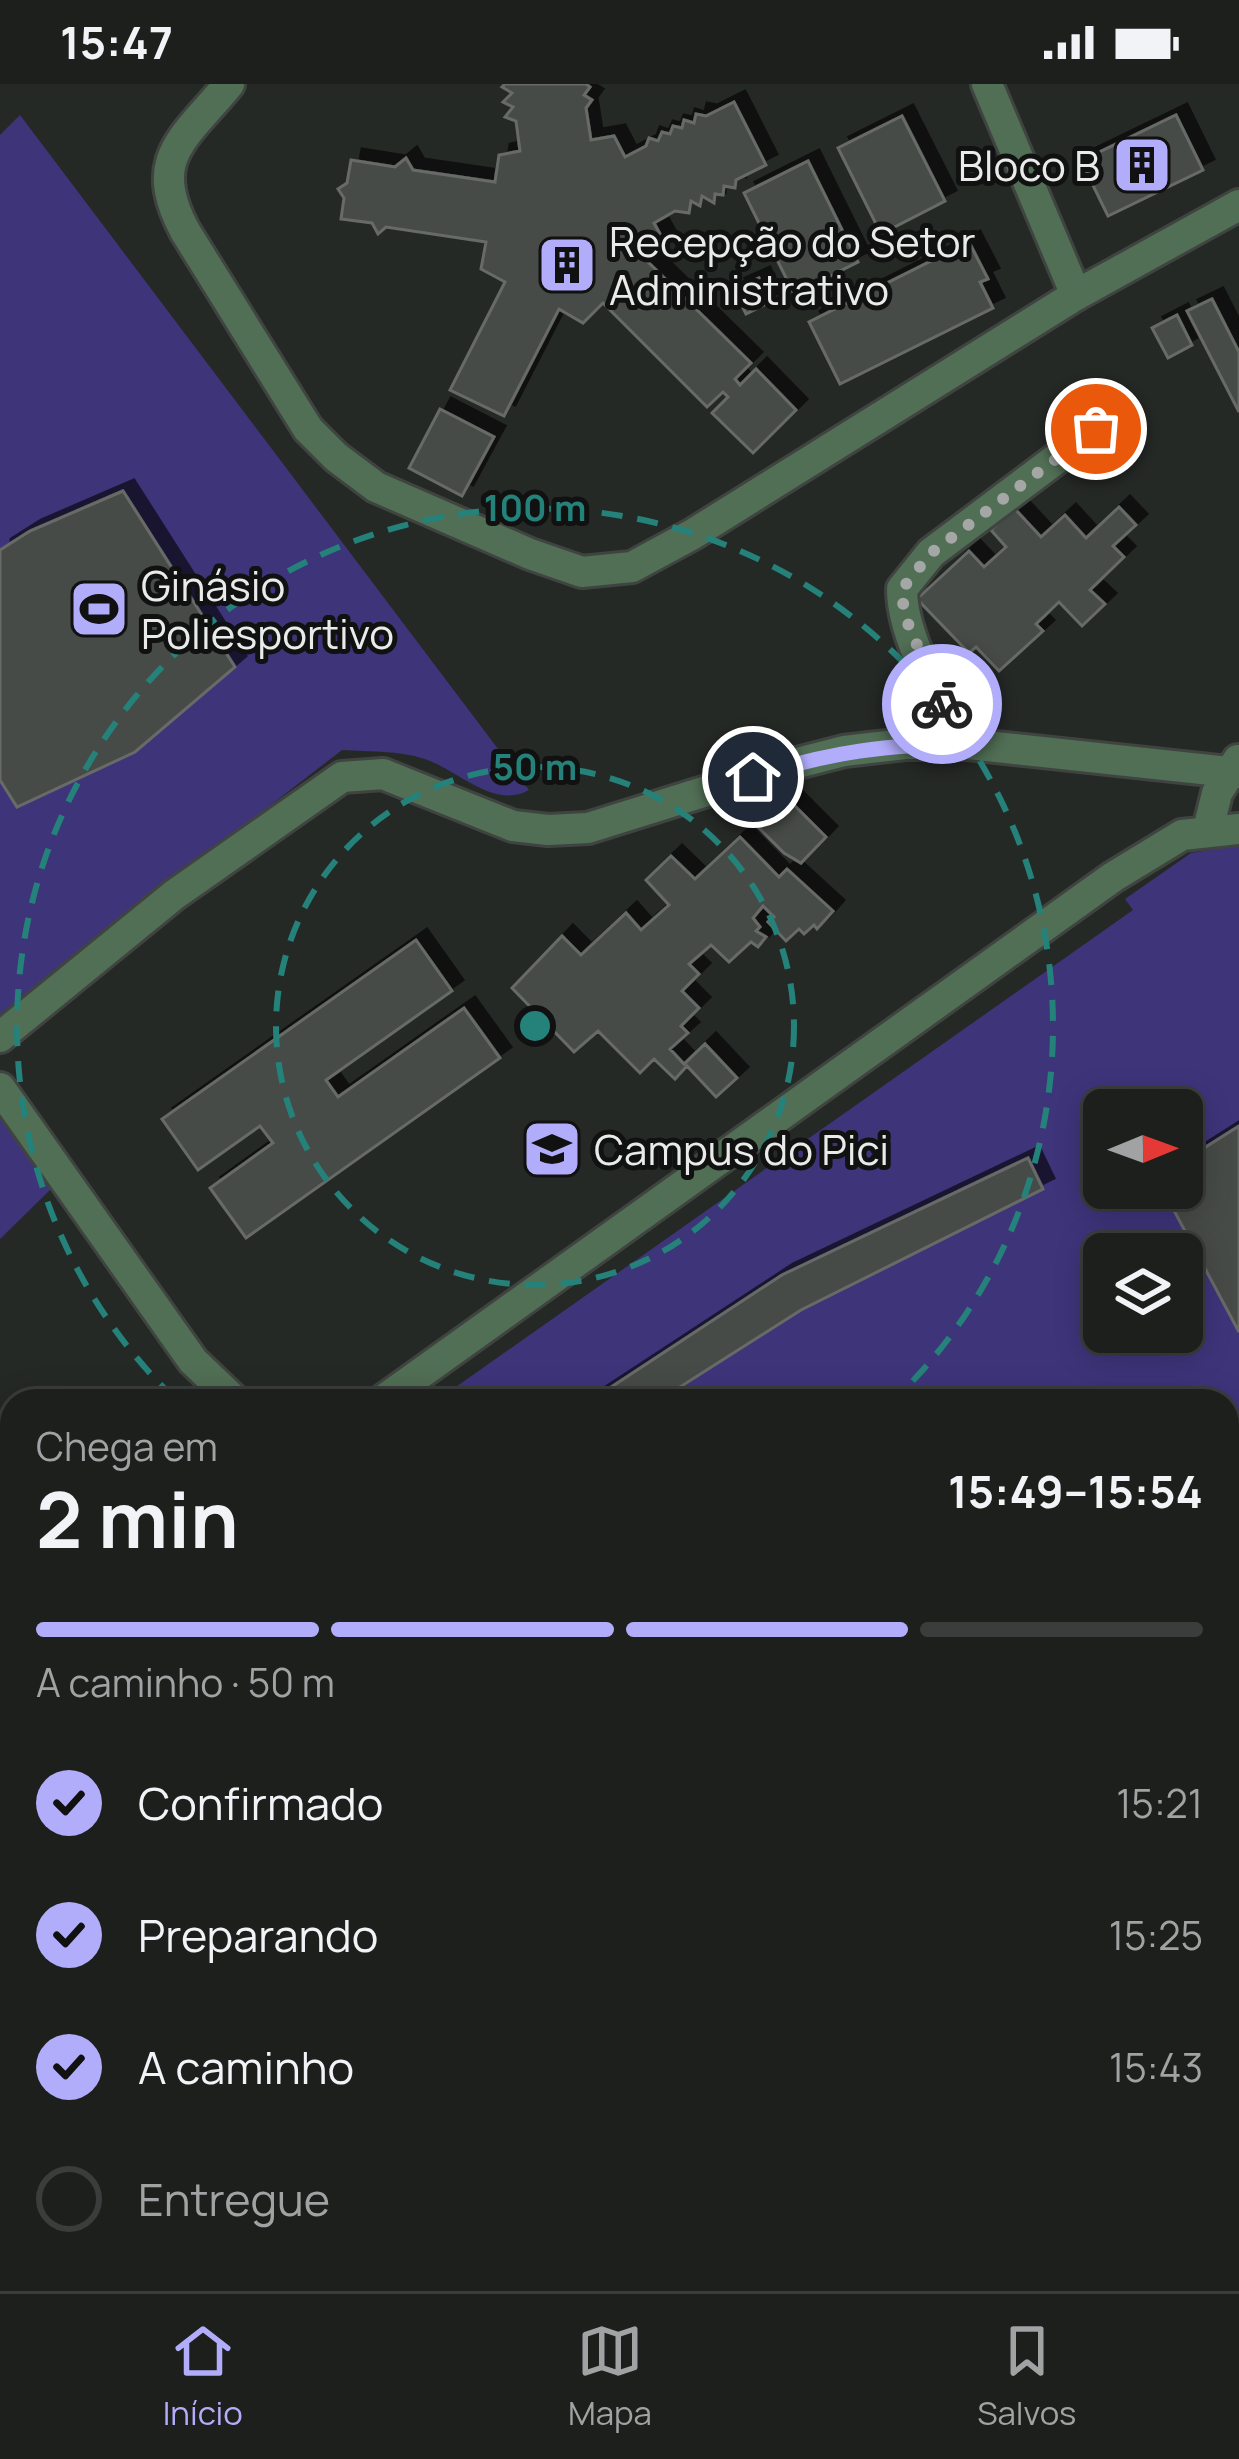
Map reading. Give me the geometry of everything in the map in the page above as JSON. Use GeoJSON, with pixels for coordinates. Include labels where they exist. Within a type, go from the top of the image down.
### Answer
{"type":"FeatureCollection","features":[{"type":"Feature","properties":{"kind":"street"},"geometry":{"type":"LineString","coordinates":[[229,84],[172,154],[166,171],[170,197],[185,231],[308,429],[376,488],[582,572],[632,567],[693,534],[1076,295],[1239,205]]}},
{"type":"Feature","properties":{"kind":"street"},"geometry":{"type":"LineString","coordinates":[[987,84],[1076,295]]}},
{"type":"Feature","properties":{"kind":"street"},"geometry":{"type":"LineString","coordinates":[[968,744],[946,712],[917,647],[904,614],[902,589],[931,553],[1096,429]]}},
{"type":"Feature","properties":{"kind":"street"},"geometry":{"type":"LineString","coordinates":[[0,1036],[175,895],[342,777],[383,774],[513,826],[548,830],[588,828],[844,751],[905,744],[968,744],[1235,768]]}},
{"type":"Feature","properties":{"kind":"street"},"geometry":{"type":"LineString","coordinates":[[1208,830],[1217,793],[1235,768]]}},
{"type":"Feature","properties":{"kind":"street"},"geometry":{"type":"LineString","coordinates":[[399,1389],[1113,877],[1182,835],[1239,829]]}},
{"type":"Feature","properties":{"kind":"street"},"geometry":{"type":"LineString","coordinates":[[0,1088],[181,1345],[223,1389]]}},
{"type":"Feature","properties":{"kind":"shaded area"},"geometry":{"type":"Polygon","coordinates":[[[20,115],[529,790],[504,795],[420,757],[342,750],[0,1014],[0,780],[18,806],[135,752],[235,667],[123,491],[30,531],[0,550],[0,135],[20,115]]]}},
{"type":"Feature","properties":{"kind":"shaded area"},"geometry":{"type":"Polygon","coordinates":[[[1239,845],[1239,1389],[453,1389],[1133,910],[1125,899],[1191,853],[1239,845]]]}},
{"type":"Feature","properties":{"kind":"shaded area"},"geometry":{"type":"Polygon","coordinates":[[[0,1111],[52,1188],[0,1239],[0,1111]]]}},
{"type":"Feature","properties":{"kind":"building","name":"Recepção do Setor Administrativo"},"geometry":{"type":"Polygon","coordinates":[[[586,84],[590,87],[584,95],[592,100],[586,108],[591,140],[614,136],[625,157],[646,146],[649,138],[658,141],[673,126],[682,128],[684,120],[694,123],[696,114],[706,116],[734,102],[766,165],[736,180],[735,188],[724,186],[723,195],[715,194],[714,203],[702,196],[700,206],[691,201],[689,213],[675,211],[654,223],[665,243],[647,261],[751,363],[735,379],[740,385],[756,369],[796,410],[753,453],[712,413],[728,397],[723,392],[707,407],[603,303],[583,323],[559,309],[504,416],[450,390],[505,282],[481,269],[486,242],[386,227],[378,234],[372,223],[341,219],[344,198],[338,189],[347,183],[351,160],[395,167],[406,158],[413,170],[495,182],[499,155],[520,151],[516,121],[505,117],[513,107],[503,102],[512,93],[502,87],[586,84]]]}},
{"type":"Feature","properties":{"kind":"building","name":"Bloco B"},"geometry":{"type":"Polygon","coordinates":[[[1176,115],[1203,170],[1108,216],[1081,161],[1176,115]]]}},
{"type":"Feature","properties":{"kind":"building"},"geometry":{"type":"Polygon","coordinates":[[[902,116],[945,201],[881,234],[838,148],[902,116]]]}},
{"type":"Feature","properties":{"kind":"building"},"geometry":{"type":"Polygon","coordinates":[[[808,161],[858,262],[794,294],[744,193],[808,161]]]}},
{"type":"Feature","properties":{"kind":"building"},"geometry":{"type":"Polygon","coordinates":[[[969,242],[988,279],[980,282],[993,308],[840,384],[809,322],[969,242]]]}},
{"type":"Feature","properties":{"kind":"building"},"geometry":{"type":"Polygon","coordinates":[[[759,278],[770,302],[746,314],[734,289],[759,278]]]}},
{"type":"Feature","properties":{"kind":"building"},"geometry":{"type":"Polygon","coordinates":[[[1212,299],[1239,352],[1239,412],[1187,311],[1212,299]]]}},
{"type":"Feature","properties":{"kind":"building"},"geometry":{"type":"Polygon","coordinates":[[[1177,315],[1192,345],[1168,358],[1152,328],[1177,315]]]}},
{"type":"Feature","properties":{"kind":"building"},"geometry":{"type":"Polygon","coordinates":[[[440,409],[494,437],[462,496],[409,468],[440,409]]]}},
{"type":"Feature","properties":{"kind":"building","name":"Ginásio Poliesportivo"},"geometry":{"type":"Polygon","coordinates":[[[123,491],[235,667],[135,752],[17,807],[0,780],[0,550],[30,531],[123,491]]]}},
{"type":"Feature","properties":{"kind":"building"},"geometry":{"type":"Polygon","coordinates":[[[1119,507],[1136,525],[1113,546],[1124,557],[1090,590],[1105,604],[1082,626],[1059,602],[1036,624],[1043,631],[999,671],[976,647],[969,653],[917,599],[969,551],[984,567],[1006,547],[991,530],[1014,508],[1041,537],[1065,515],[1086,538],[1119,507]]]}},
{"type":"Feature","properties":{"kind":"building"},"geometry":{"type":"Polygon","coordinates":[[[783,794],[826,837],[801,863],[754,823],[783,794]]]}},
{"type":"Feature","properties":{"kind":"building"},"geometry":{"type":"Polygon","coordinates":[[[740,837],[779,877],[787,869],[833,911],[817,929],[814,925],[804,934],[799,929],[786,941],[768,922],[774,917],[763,906],[753,918],[760,927],[756,931],[766,937],[758,947],[751,942],[729,962],[711,945],[689,964],[699,974],[682,991],[699,1008],[681,1026],[688,1033],[670,1049],[684,1064],[705,1044],[737,1078],[716,1097],[687,1066],[675,1079],[654,1059],[640,1073],[598,1031],[574,1052],[512,988],[562,936],[581,955],[626,913],[641,930],[669,905],[646,880],[671,856],[695,879],[740,837]]]}},
{"type":"Feature","properties":{"kind":"building"},"geometry":{"type":"Polygon","coordinates":[[[416,940],[452,991],[326,1080],[338,1097],[464,1008],[500,1058],[246,1238],[210,1188],[273,1143],[260,1126],[198,1170],[162,1119],[416,940]]]}},
{"type":"Feature","properties":{"kind":"building"},"geometry":{"type":"Polygon","coordinates":[[[1239,1126],[1239,1332],[1203,1265],[1203,1233],[1186,1233],[1173,1209],[1203,1209],[1203,1149],[1239,1126]]]}},
{"type":"Feature","properties":{"kind":"building"},"geometry":{"type":"Polygon","coordinates":[[[1028,1158],[1043,1189],[801,1310],[677,1389],[608,1389],[782,1275],[1028,1158]]]}},
{"type":"Feature","properties":{"kind":"way so far"},"geometry":{"type":"LineString","coordinates":[[942,704],[904,614],[902,589],[908,578],[931,553],[1096,429]]}},
{"type":"Feature","properties":{"kind":"place","name":"Bloco B"},"geometry":{"type":"Point","coordinates":[1142,165]}},
{"type":"Feature","properties":{"kind":"place","name":"Recepção do Setor Administrativo"},"geometry":{"type":"Point","coordinates":[567,265]}},
{"type":"Feature","properties":{"kind":"place","name":"Ginásio Poliesportivo"},"geometry":{"type":"Point","coordinates":[99,609]}},
{"type":"Feature","properties":{"kind":"place","name":"Campus do Pici"},"geometry":{"type":"Point","coordinates":[552,1149]}},
{"type":"Feature","properties":{"kind":"route"},"geometry":{"type":"LineString","coordinates":[[753,777],[844,751],[968,744],[942,704]]}}]}
